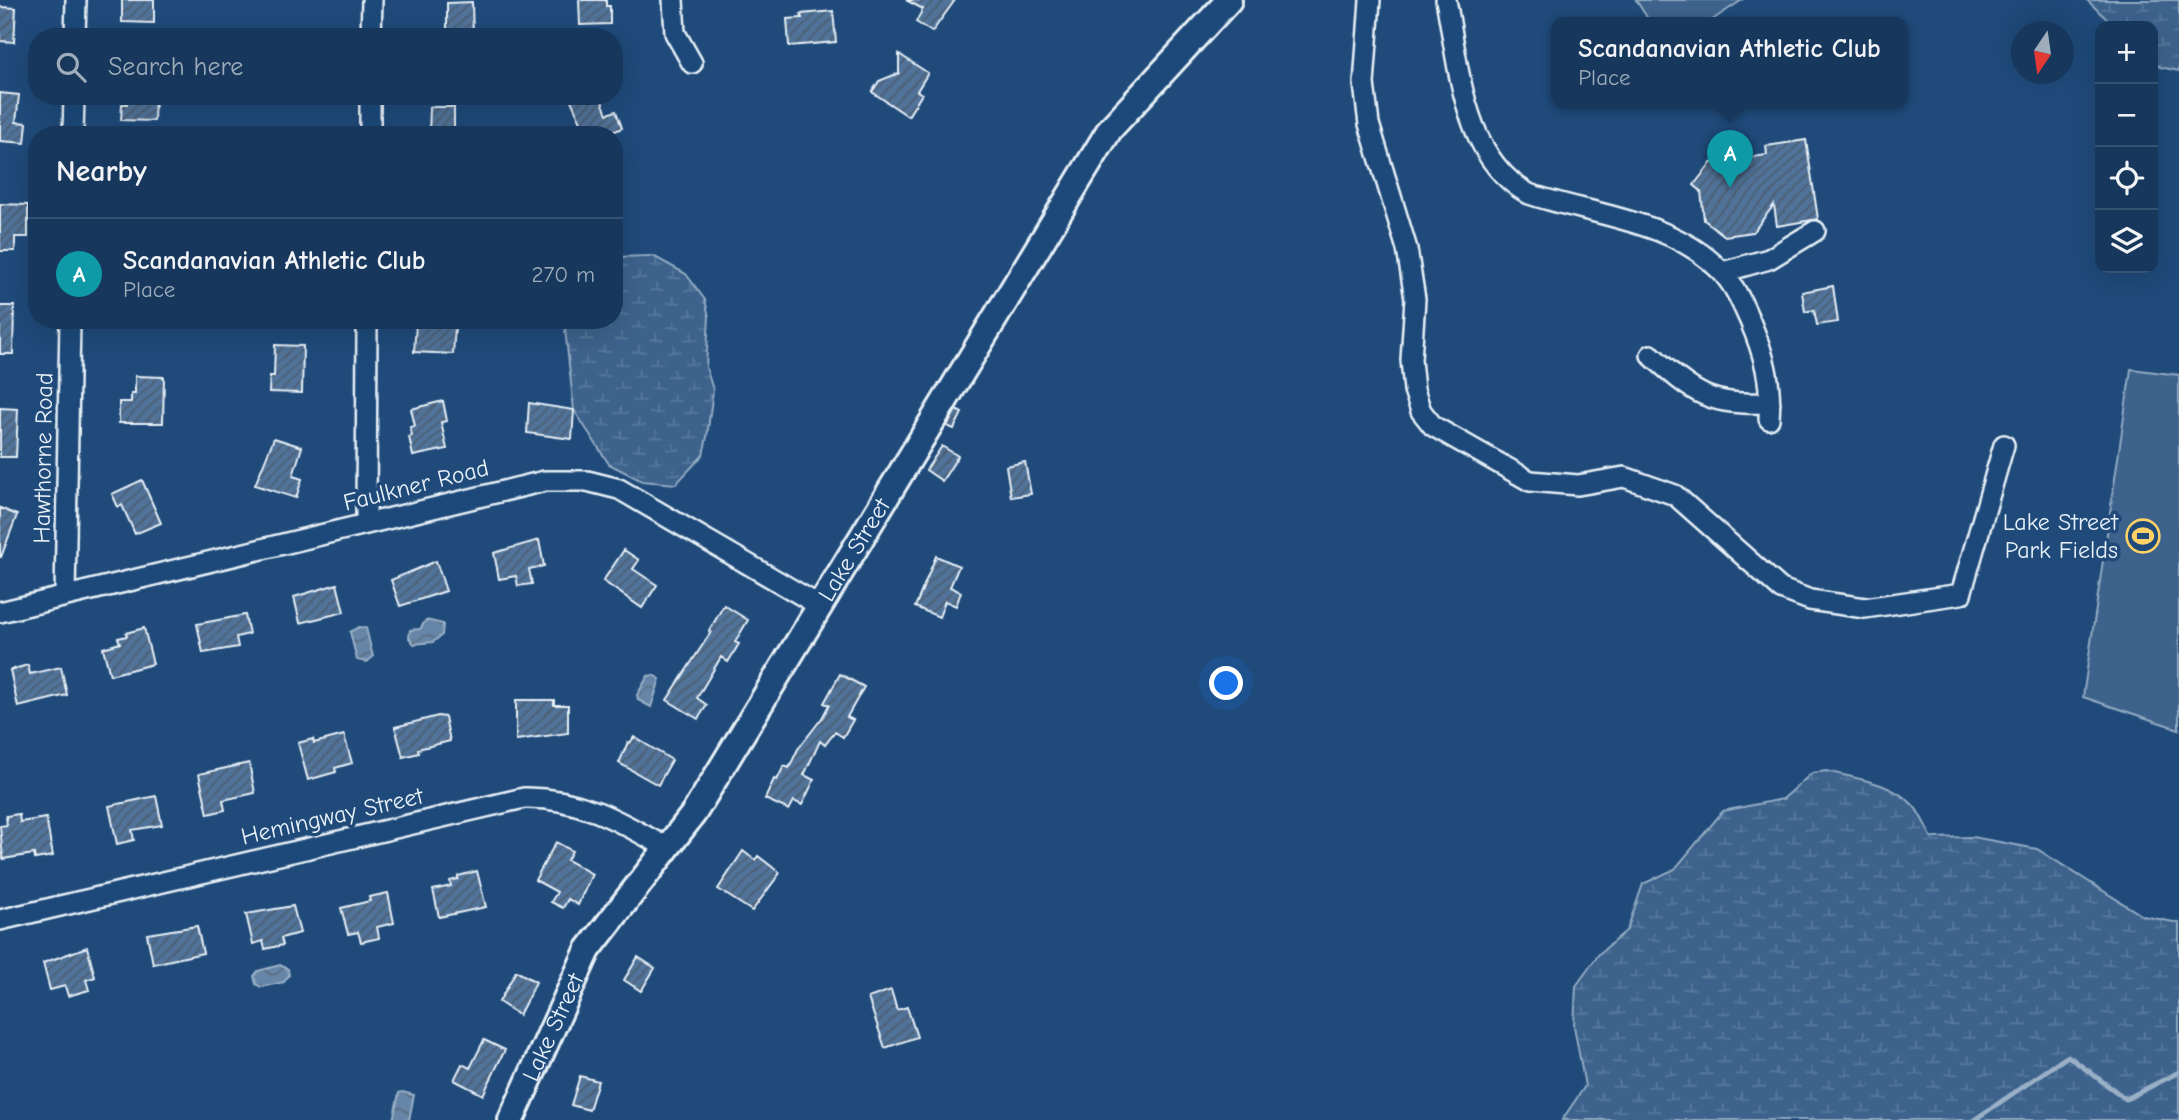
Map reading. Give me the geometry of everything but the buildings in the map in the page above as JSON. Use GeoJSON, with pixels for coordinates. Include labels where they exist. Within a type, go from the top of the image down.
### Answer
{"type":"FeatureCollection","features":[{"type":"Feature","properties":{"kind":"main road","name":"Lake Street"},"geometry":{"type":"LineString","coordinates":[[511,1120],[588,950],[694,813],[1110,129],[1229,0]]}},
{"type":"Feature","properties":{"kind":"street"},"geometry":{"type":"LineString","coordinates":[[75,28],[76,0]]}},
{"type":"Feature","properties":{"kind":"street"},"geometry":{"type":"LineString","coordinates":[[371,28],[372,0]]}},
{"type":"Feature","properties":{"kind":"street"},"geometry":{"type":"LineString","coordinates":[[673,0],[675,33],[692,63]]}},
{"type":"Feature","properties":{"kind":"street"},"geometry":{"type":"LineString","coordinates":[[1370,0],[1364,84],[1369,124],[1407,249],[1415,299],[1411,360],[1414,390],[1421,411],[1433,426],[1530,481],[1578,485],[1624,477],[1675,495],[1781,589],[1810,600],[1865,608],[1961,594],[2004,445]]}},
{"type":"Feature","properties":{"kind":"street"},"geometry":{"type":"LineString","coordinates":[[1446,0],[1479,139],[1488,156],[1513,183],[1529,194],[1660,232],[1691,248],[1723,272],[1739,298],[1759,343],[1770,379],[1770,411],[1713,400],[1689,389],[1651,355]]}},
{"type":"Feature","properties":{"kind":"street"},"geometry":{"type":"LineString","coordinates":[[73,126],[74,105]]}},
{"type":"Feature","properties":{"kind":"street"},"geometry":{"type":"LineString","coordinates":[[370,105],[370,126]]}},
{"type":"Feature","properties":{"kind":"street"},"geometry":{"type":"LineString","coordinates":[[1723,272],[1769,259],[1815,231]]}},
{"type":"Feature","properties":{"kind":"street","name":"Hawthorne Road"},"geometry":{"type":"LineString","coordinates":[[65,596],[70,329]]}},
{"type":"Feature","properties":{"kind":"street"},"geometry":{"type":"LineString","coordinates":[[366,523],[367,329]]}},
{"type":"Feature","properties":{"kind":"street","name":"Faulkner Road"},"geometry":{"type":"LineString","coordinates":[[0,612],[545,481],[587,481],[618,489],[820,606]]}},
{"type":"Feature","properties":{"kind":"street","name":"Hemingway Street"},"geometry":{"type":"LineString","coordinates":[[0,920],[524,798],[549,797],[599,810],[667,848]]}},
{"type":"Feature","properties":{"kind":"green space"},"geometry":{"type":"Polygon","coordinates":[[[1636,0],[1742,0],[1716,17],[1647,17],[1636,0]]]}},
{"type":"Feature","properties":{"kind":"green space"},"geometry":{"type":"Polygon","coordinates":[[[2087,0],[2179,0],[2179,71],[2158,65],[2158,21],[2109,21],[2087,0]]]}},
{"type":"Feature","properties":{"kind":"green space"},"geometry":{"type":"Polygon","coordinates":[[[653,256],[686,274],[705,300],[709,317],[706,367],[713,390],[707,437],[703,455],[676,484],[642,481],[609,464],[574,410],[565,329],[623,329],[623,257],[653,256]]]}},
{"type":"Feature","properties":{"kind":"green space","name":"Lake Street Park Fields"},"geometry":{"type":"Polygon","coordinates":[[[2131,369],[2179,375],[2179,729],[2083,697],[2131,369]]]}},
{"type":"Feature","properties":{"kind":"green space"},"geometry":{"type":"Polygon","coordinates":[[[1826,771],[1872,782],[1904,797],[1916,809],[1932,838],[1973,837],[2037,849],[2143,916],[2179,923],[2179,1120],[1562,1120],[1585,1086],[1574,1026],[1576,986],[1599,954],[1627,930],[1643,884],[1675,869],[1723,811],[1783,799],[1812,773],[1826,771]]]}},
{"type":"Feature","properties":{"kind":"water"},"geometry":{"type":"Polygon","coordinates":[[[426,620],[443,624],[442,635],[433,642],[414,644],[409,638],[410,630],[420,629],[426,620]]]}},
{"type":"Feature","properties":{"kind":"water"},"geometry":{"type":"Polygon","coordinates":[[[359,627],[366,628],[373,657],[367,662],[357,660],[350,632],[359,627]]]}},
{"type":"Feature","properties":{"kind":"water"},"geometry":{"type":"Polygon","coordinates":[[[653,675],[660,679],[651,707],[638,700],[637,695],[648,676],[653,675]]]}},
{"type":"Feature","properties":{"kind":"water"},"geometry":{"type":"Polygon","coordinates":[[[280,965],[288,969],[289,975],[284,982],[261,987],[256,984],[254,976],[258,971],[280,965]]]}},
{"type":"Feature","properties":{"kind":"water"},"geometry":{"type":"Polygon","coordinates":[[[399,1093],[414,1095],[409,1120],[393,1120],[399,1093]]]}},
{"type":"Feature","properties":{"kind":"waterway"},"geometry":{"type":"LineString","coordinates":[[1974,1120],[2068,1056],[2126,1099],[2179,1072]]}},
{"type":"Feature","properties":{"kind":"place","name":"Scandanavian Athletic Club"},"geometry":{"type":"Point","coordinates":[1730,188]}},
{"type":"Feature","properties":{"kind":"place","name":"Lake Street Park Fields"},"geometry":{"type":"Point","coordinates":[2143,536]}}]}
